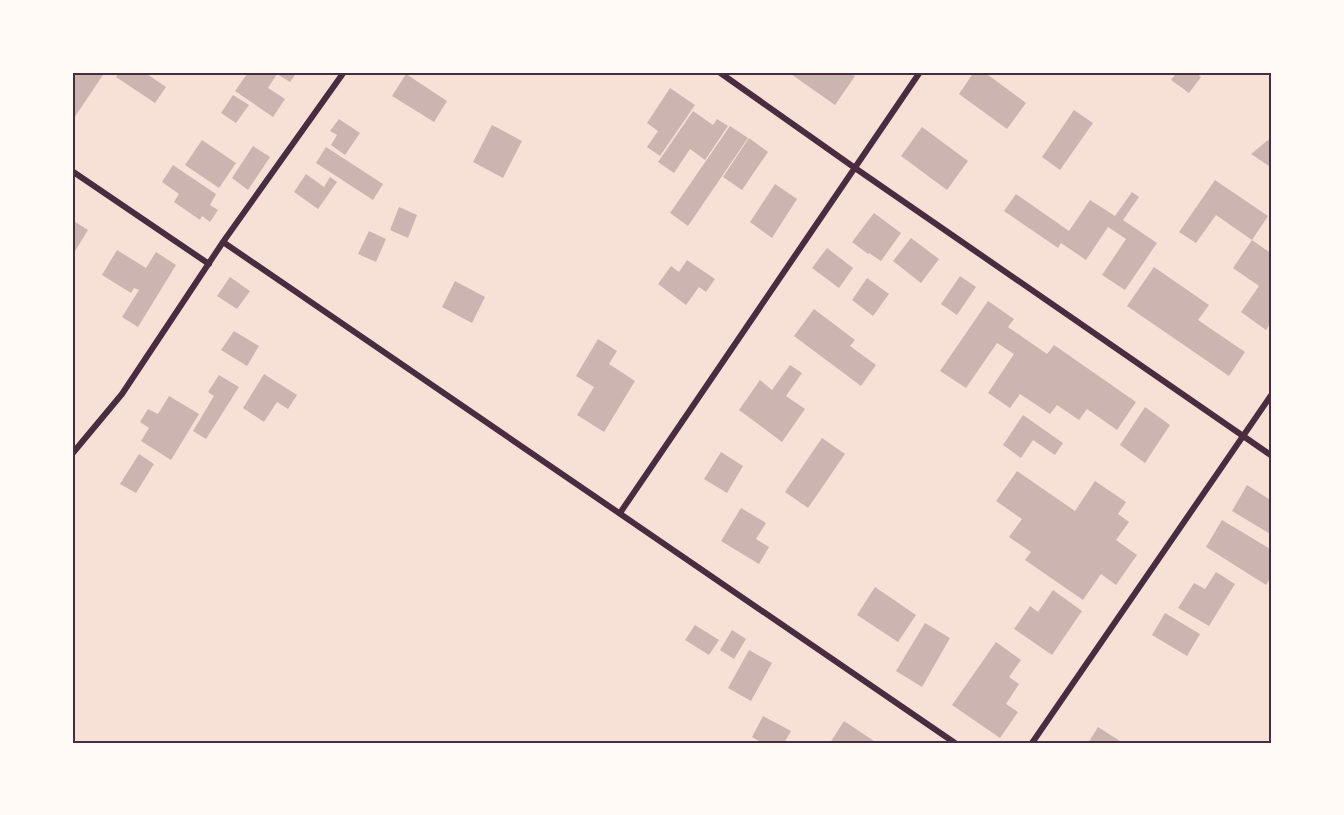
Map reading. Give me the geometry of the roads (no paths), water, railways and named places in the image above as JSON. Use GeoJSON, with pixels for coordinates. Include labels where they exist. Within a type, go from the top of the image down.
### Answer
{"type":"FeatureCollection","features":[{"type":"Feature","properties":{"kind":"street"},"geometry":{"type":"LineString","coordinates":[[72,454],[122,394],[223,242],[345,72]]}},
{"type":"Feature","properties":{"kind":"street"},"geometry":{"type":"LineString","coordinates":[[719,72],[1272,456]]}},
{"type":"Feature","properties":{"kind":"street"},"geometry":{"type":"LineString","coordinates":[[620,513],[920,72]]}},
{"type":"Feature","properties":{"kind":"street"},"geometry":{"type":"LineString","coordinates":[[72,171],[209,264]]}},
{"type":"Feature","properties":{"kind":"street"},"geometry":{"type":"LineString","coordinates":[[223,242],[955,743]]}},
{"type":"Feature","properties":{"kind":"street"},"geometry":{"type":"LineString","coordinates":[[1032,743],[1272,394]]}}]}
